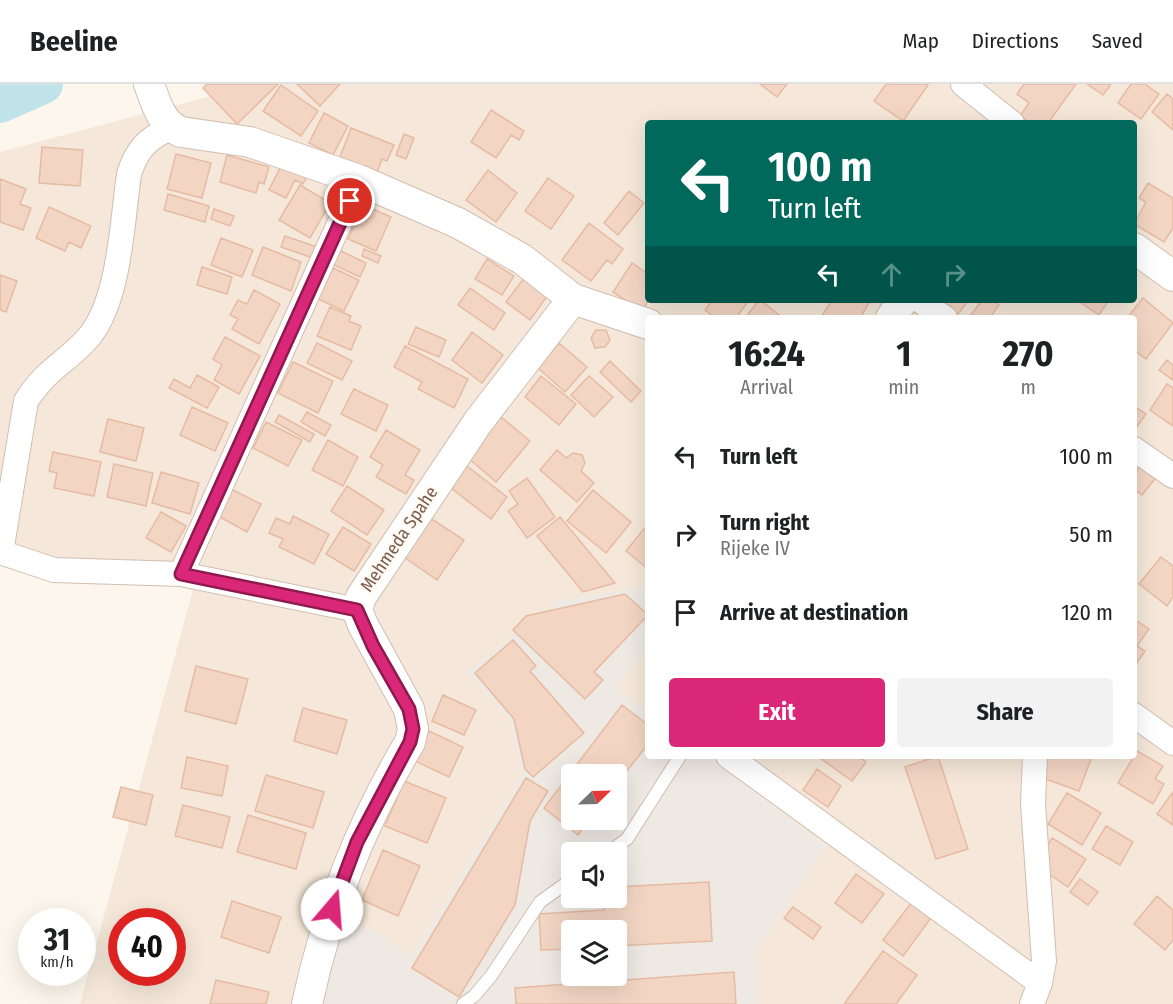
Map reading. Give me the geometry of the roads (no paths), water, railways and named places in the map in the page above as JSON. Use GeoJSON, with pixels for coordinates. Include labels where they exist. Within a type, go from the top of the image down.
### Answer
{"type":"FeatureCollection","features":[{"type":"Feature","properties":{"kind":"street"},"geometry":{"type":"LineString","coordinates":[[149,84],[166,121],[181,132],[250,142],[359,180],[458,223],[513,254],[573,299],[645,323]]}},
{"type":"Feature","properties":{"kind":"street"},"geometry":{"type":"LineString","coordinates":[[963,84],[1008,120]]}},
{"type":"Feature","properties":{"kind":"street"},"geometry":{"type":"LineString","coordinates":[[166,121],[150,137],[134,159],[129,174],[112,288],[97,325],[88,338],[40,379],[26,400],[1,552],[54,570],[181,574],[357,610]]}},
{"type":"Feature","properties":{"kind":"street"},"geometry":{"type":"LineString","coordinates":[[181,574],[359,180]]}},
{"type":"Feature","properties":{"kind":"street"},"geometry":{"type":"LineString","coordinates":[[1137,250],[1173,276]]}},
{"type":"Feature","properties":{"kind":"street","name":"Mehmeda Spahe"},"geometry":{"type":"LineString","coordinates":[[307,1004],[316,964],[353,852],[387,781],[410,742],[413,729],[409,709],[373,646],[357,610],[366,585],[478,422],[573,299]]}},
{"type":"Feature","properties":{"kind":"street"},"geometry":{"type":"LineString","coordinates":[[923,303],[941,315]]}},
{"type":"Feature","properties":{"kind":"street"},"geometry":{"type":"LineString","coordinates":[[1137,451],[1173,476]]}},
{"type":"Feature","properties":{"kind":"street"},"geometry":{"type":"LineString","coordinates":[[1137,717],[1173,743]]}},
{"type":"Feature","properties":{"kind":"street"},"geometry":{"type":"LineString","coordinates":[[732,759],[1036,994],[1044,961],[1033,804],[1035,759]]}},
{"type":"Feature","properties":{"kind":"lane"},"geometry":{"type":"LineString","coordinates":[[623,842],[678,759]]}},
{"type":"Feature","properties":{"kind":"lane"},"geometry":{"type":"LineString","coordinates":[[463,1004],[474,996],[491,976],[540,902],[561,887]]}},
{"type":"Feature","properties":{"kind":"waterway"},"geometry":{"type":"LineString","coordinates":[[0,103],[43,84]]}}]}
